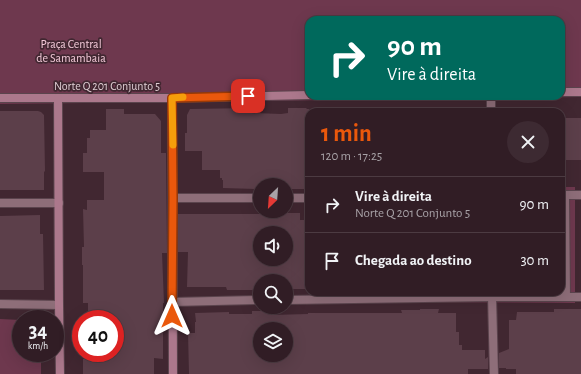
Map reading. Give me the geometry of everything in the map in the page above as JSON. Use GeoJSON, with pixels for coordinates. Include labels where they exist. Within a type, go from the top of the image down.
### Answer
{"type":"FeatureCollection","features":[{"type":"Feature","properties":{"kind":"street"},"geometry":{"type":"LineString","coordinates":[[565,92],[581,92]]}},
{"type":"Feature","properties":{"kind":"street","name":"Norte Q 201 Conjunto 5"},"geometry":{"type":"LineString","coordinates":[[0,98],[305,96]]}},
{"type":"Feature","properties":{"kind":"street"},"geometry":{"type":"LineString","coordinates":[[58,98],[60,374]]}},
{"type":"Feature","properties":{"kind":"street"},"geometry":{"type":"LineString","coordinates":[[172,98],[173,374]]}},
{"type":"Feature","properties":{"kind":"street"},"geometry":{"type":"LineString","coordinates":[[565,195],[581,195]]}},
{"type":"Feature","properties":{"kind":"street"},"geometry":{"type":"LineString","coordinates":[[173,198],[253,198]]}},
{"type":"Feature","properties":{"kind":"street"},"geometry":{"type":"LineString","coordinates":[[293,198],[305,198]]}},
{"type":"Feature","properties":{"kind":"street"},"geometry":{"type":"LineString","coordinates":[[0,203],[59,203]]}},
{"type":"Feature","properties":{"kind":"street"},"geometry":{"type":"LineString","coordinates":[[565,264],[566,298]]}},
{"type":"Feature","properties":{"kind":"street"},"geometry":{"type":"LineString","coordinates":[[293,300],[397,296]]}},
{"type":"Feature","properties":{"kind":"street"},"geometry":{"type":"LineString","coordinates":[[458,296],[581,297]]}},
{"type":"Feature","properties":{"kind":"street"},"geometry":{"type":"LineString","coordinates":[[492,297],[494,374]]}},
{"type":"Feature","properties":{"kind":"street"},"geometry":{"type":"LineString","coordinates":[[172,302],[253,300]]}},
{"type":"Feature","properties":{"kind":"street"},"geometry":{"type":"LineString","coordinates":[[0,304],[59,305]]}},
{"type":"Feature","properties":{"kind":"green space","name":"Praça Central de Samambaia"},"geometry":{"type":"Polygon","coordinates":[[[0,0],[581,0],[581,97],[565,97],[565,16],[305,16],[305,100],[332,100],[0,104],[0,0]]]}},
{"type":"Feature","properties":{"kind":"green space"},"geometry":{"type":"Polygon","coordinates":[[[565,187],[575,187],[575,303],[410,302],[410,296],[565,296],[565,187]]]}},
{"type":"Feature","properties":{"kind":"green space"},"geometry":{"type":"Polygon","coordinates":[[[0,319],[12,320],[12,362],[41,362],[41,374],[0,374],[0,319]]]}},
{"type":"Feature","properties":{"kind":"building"},"geometry":{"type":"Polygon","coordinates":[[[251,108],[251,113],[281,114],[288,113],[288,108],[305,108],[305,189],[293,189],[293,178],[253,178],[253,189],[223,188],[223,180],[220,178],[220,170],[202,170],[202,151],[185,151],[187,115],[190,109],[251,108]]]}},
{"type":"Feature","properties":{"kind":"building"},"geometry":{"type":"Polygon","coordinates":[[[106,109],[124,109],[124,114],[155,114],[161,121],[161,153],[166,153],[167,253],[162,253],[164,303],[163,359],[154,358],[154,374],[83,374],[83,362],[124,362],[124,310],[88,310],[88,303],[83,303],[83,209],[87,210],[87,200],[104,200],[104,172],[83,172],[83,153],[87,153],[87,138],[90,138],[90,130],[106,130],[106,109]]]}},
{"type":"Feature","properties":{"kind":"building"},"geometry":{"type":"Polygon","coordinates":[[[0,111],[38,111],[44,115],[44,190],[0,190],[0,111]]]}},
{"type":"Feature","properties":{"kind":"building"},"geometry":{"type":"Polygon","coordinates":[[[565,118],[581,118],[581,160],[565,160],[565,118]]]}},
{"type":"Feature","properties":{"kind":"building"},"geometry":{"type":"Polygon","coordinates":[[[293,213],[300,213],[300,220],[305,220],[305,289],[293,289],[293,274],[253,274],[253,290],[227,290],[226,287],[187,287],[188,252],[178,252],[178,214],[253,214],[253,218],[293,218],[293,213]]]}},
{"type":"Feature","properties":{"kind":"building"},"geometry":{"type":"Polygon","coordinates":[[[40,215],[40,234],[43,234],[44,290],[0,290],[0,216],[40,215]]]}},
{"type":"Feature","properties":{"kind":"building"},"geometry":{"type":"Polygon","coordinates":[[[439,309],[438,313],[456,313],[456,332],[459,332],[459,345],[462,345],[462,350],[485,350],[485,359],[488,357],[488,369],[468,369],[468,374],[189,374],[188,333],[195,333],[195,313],[229,312],[229,314],[252,314],[253,311],[253,314],[271,315],[308,313],[402,313],[401,310],[439,309]]]}},
{"type":"Feature","properties":{"kind":"building"},"geometry":{"type":"Polygon","coordinates":[[[554,309],[581,309],[581,374],[516,374],[516,369],[499,368],[499,353],[509,349],[509,320],[516,320],[517,312],[554,312],[554,309]]]}},
{"type":"Feature","properties":{"kind":"slow traffic"},"geometry":{"type":"LineString","coordinates":[[173,145],[172,98],[183,97]]}},
{"type":"Feature","properties":{"kind":"route"},"geometry":{"type":"LineString","coordinates":[[172,316],[172,98],[248,96]]}}]}
